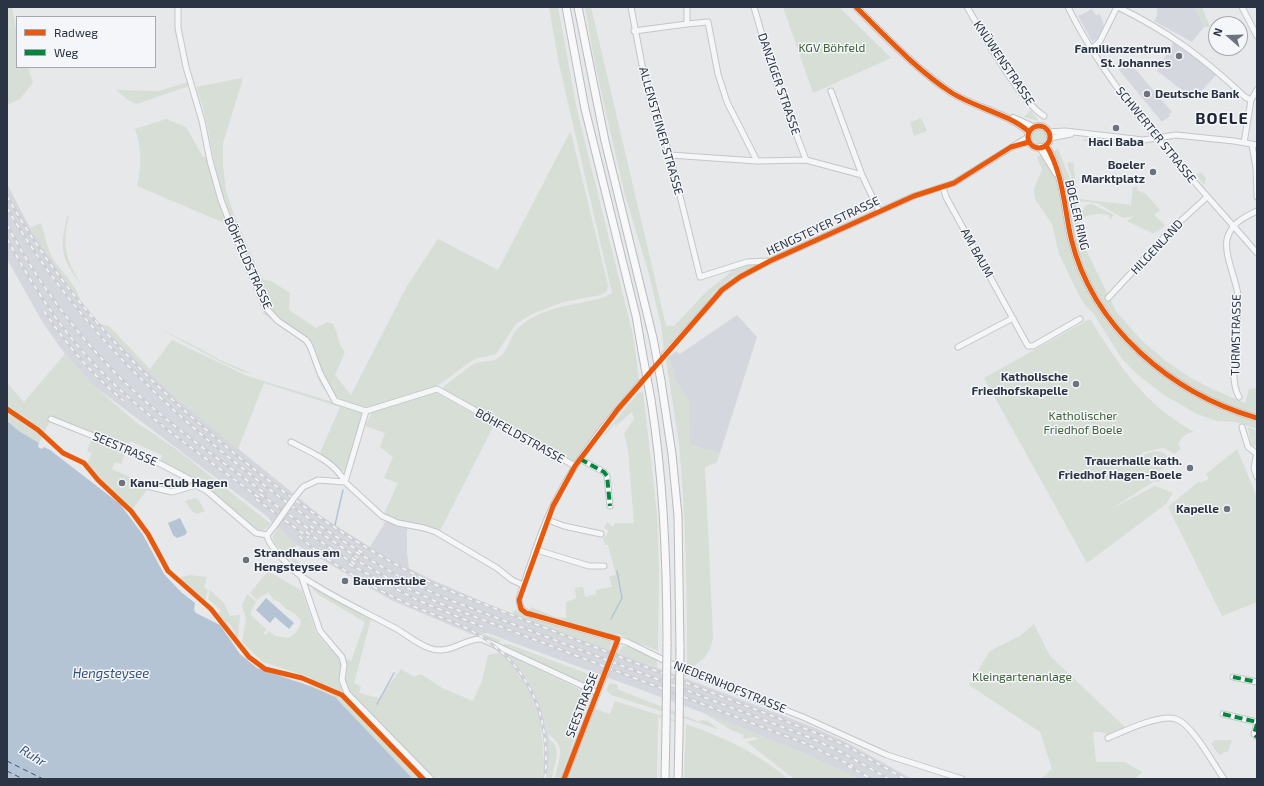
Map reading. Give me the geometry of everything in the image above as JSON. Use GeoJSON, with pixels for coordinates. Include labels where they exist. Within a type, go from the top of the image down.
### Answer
{"type":"FeatureCollection","features":[{"type":"Feature","properties":{"kind":"highway"},"geometry":{"type":"LineString","coordinates":[[565,7],[585,109],[636,316],[660,454],[665,516],[667,644],[665,779]]}},
{"type":"Feature","properties":{"kind":"highway"},"geometry":{"type":"LineString","coordinates":[[578,7],[604,133],[653,338],[672,454],[678,516],[680,648],[678,779]]}},
{"type":"Feature","properties":{"kind":"main road"},"geometry":{"type":"LineString","coordinates":[[856,7],[933,80],[966,101],[1023,127],[1030,134],[1033,146],[1043,146],[1049,135],[1042,126],[1030,134]]}},
{"type":"Feature","properties":{"kind":"main road","name":"BOELER RING"},"geometry":{"type":"LineString","coordinates":[[1043,146],[1058,176],[1071,238],[1078,262],[1100,306],[1118,330],[1158,369],[1186,388],[1239,413],[1257,418]]}},
{"type":"Feature","properties":{"kind":"street","name":"BÖHFELDSTRASSE"},"geometry":{"type":"LineString","coordinates":[[178,7],[180,41],[202,121],[210,161],[221,200],[265,307],[278,321],[306,340],[312,351],[320,373],[335,402],[366,411],[437,389],[575,466]]}},
{"type":"Feature","properties":{"kind":"street","name":"ALLENSTEINER STRASSE"},"geometry":{"type":"LineString","coordinates":[[631,7],[634,31],[650,100],[670,155],[700,277],[747,262],[770,261]]}},
{"type":"Feature","properties":{"kind":"street"},"geometry":{"type":"LineString","coordinates":[[687,7],[687,24]]}},
{"type":"Feature","properties":{"kind":"street","name":"DANZIGER STRASSE"},"geometry":{"type":"LineString","coordinates":[[754,7],[773,73],[806,160]]}},
{"type":"Feature","properties":{"kind":"street","name":"KNÜWENSTRASSE"},"geometry":{"type":"LineString","coordinates":[[967,7],[991,47],[1033,108],[1044,116]]}},
{"type":"Feature","properties":{"kind":"street","name":"SCHWERTER STRASSE"},"geometry":{"type":"LineString","coordinates":[[1068,7],[1091,49],[1118,88],[1207,197],[1257,253]]}},
{"type":"Feature","properties":{"kind":"street"},"geometry":{"type":"LineString","coordinates":[[1091,49],[1100,40],[1117,7],[1152,24],[1183,44],[1213,67],[1245,97],[1251,100]]}},
{"type":"Feature","properties":{"kind":"street"},"geometry":{"type":"LineString","coordinates":[[1242,7],[1257,36]]}},
{"type":"Feature","properties":{"kind":"street"},"geometry":{"type":"LineString","coordinates":[[634,31],[708,22],[718,74],[727,102],[757,161]]}},
{"type":"Feature","properties":{"kind":"street"},"geometry":{"type":"LineString","coordinates":[[1244,142],[1251,100],[1257,90]]}},
{"type":"Feature","properties":{"kind":"street"},"geometry":{"type":"LineString","coordinates":[[830,91],[862,175],[879,211]]}},
{"type":"Feature","properties":{"kind":"street","name":"HENGSTEYER STRASSE"},"geometry":{"type":"LineString","coordinates":[[664,355],[722,290],[740,277],[770,261],[879,211],[960,179],[1030,134]]}},
{"type":"Feature","properties":{"kind":"street"},"geometry":{"type":"LineString","coordinates":[[1049,135],[1076,134],[1143,140],[1176,135],[1244,142],[1255,145],[1257,197]]}},
{"type":"Feature","properties":{"kind":"street"},"geometry":{"type":"LineString","coordinates":[[670,155],[757,161],[806,160],[862,175]]}},
{"type":"Feature","properties":{"kind":"street","name":"AM BAUM"},"geometry":{"type":"LineString","coordinates":[[943,187],[946,197],[1026,344],[1033,346],[1080,319]]}},
{"type":"Feature","properties":{"kind":"street","name":"HILGENLAND"},"geometry":{"type":"LineString","coordinates":[[1108,298],[1172,228],[1207,197]]}},
{"type":"Feature","properties":{"kind":"street"},"geometry":{"type":"LineString","coordinates":[[1233,226],[1238,221],[1257,211]]}},
{"type":"Feature","properties":{"kind":"street","name":"TURMSTRASSE"},"geometry":{"type":"LineString","coordinates":[[1233,226],[1226,241],[1238,295],[1234,364],[1235,390],[1239,397]]}},
{"type":"Feature","properties":{"kind":"street"},"geometry":{"type":"LineString","coordinates":[[958,347],[1012,318]]}},
{"type":"Feature","properties":{"kind":"street"},"geometry":{"type":"LineString","coordinates":[[291,442],[317,455],[340,473],[345,482],[382,516],[398,523],[436,532],[497,568],[512,580],[523,585],[558,496],[575,466],[602,428],[640,383]]}},
{"type":"Feature","properties":{"kind":"street"},"geometry":{"type":"LineString","coordinates":[[345,482],[366,411]]}},
{"type":"Feature","properties":{"kind":"street","name":"SEESTRASSE"},"geometry":{"type":"LineString","coordinates":[[51,419],[151,459],[193,481],[256,533],[267,535],[270,545],[302,578],[409,635],[429,648],[439,650],[449,649],[473,640],[482,639],[598,693]]}},
{"type":"Feature","properties":{"kind":"street"},"geometry":{"type":"LineString","coordinates":[[1242,428],[1248,447],[1257,453],[1254,468],[1257,477]]}},
{"type":"Feature","properties":{"kind":"street"},"geometry":{"type":"LineString","coordinates":[[580,459],[604,472],[607,476],[610,506]]}},
{"type":"Feature","properties":{"kind":"street"},"geometry":{"type":"LineString","coordinates":[[267,535],[303,487],[318,480],[345,482]]}},
{"type":"Feature","properties":{"kind":"street"},"geometry":{"type":"LineString","coordinates":[[151,487],[172,492],[196,485]]}},
{"type":"Feature","properties":{"kind":"street"},"geometry":{"type":"LineString","coordinates":[[548,520],[564,526],[601,534]]}},
{"type":"Feature","properties":{"kind":"street"},"geometry":{"type":"LineString","coordinates":[[537,550],[589,566],[604,566]]}},
{"type":"Feature","properties":{"kind":"street","name":"SEESTRASSE"},"geometry":{"type":"LineString","coordinates":[[302,578],[320,631],[342,657],[344,665],[342,680],[347,693],[431,779]]}},
{"type":"Feature","properties":{"kind":"street","name":"NIEDERNHOFSTRASSE"},"geometry":{"type":"LineString","coordinates":[[523,585],[519,604],[526,613],[618,639],[634,645],[690,673],[803,717],[887,755],[962,779]]}},
{"type":"Feature","properties":{"kind":"street","name":"SEESTRASSE"},"geometry":{"type":"LineString","coordinates":[[564,779],[618,639]]}},
{"type":"Feature","properties":{"kind":"street"},"geometry":{"type":"LineString","coordinates":[[1233,677],[1257,682]]}},
{"type":"Feature","properties":{"kind":"street"},"geometry":{"type":"LineString","coordinates":[[1223,714],[1257,723],[1254,734],[1257,737]]}},
{"type":"Feature","properties":{"kind":"street"},"geometry":{"type":"LineString","coordinates":[[1108,738],[1165,718],[1176,719],[1188,728],[1224,779]]}},
{"type":"Feature","properties":{"kind":"shaded area"},"geometry":{"type":"Polygon","coordinates":[[[1157,7],[1195,7],[1204,27],[1192,42],[1154,21],[1157,16],[1157,7]]]}},
{"type":"Feature","properties":{"kind":"shaded area"},"geometry":{"type":"Polygon","coordinates":[[[1092,9],[1096,15],[1100,14],[1104,25],[1097,39],[1092,41],[1078,16],[1092,9]]]}},
{"type":"Feature","properties":{"kind":"shaded area","name":"Familienzentrum St. Johannes"},"geometry":{"type":"Polygon","coordinates":[[[1174,41],[1217,74],[1194,99],[1157,71],[1174,41]]]}},
{"type":"Feature","properties":{"kind":"shaded area"},"geometry":{"type":"Polygon","coordinates":[[[1129,62],[1172,112],[1169,114],[1170,116],[1162,122],[1119,70],[1129,62]]]}},
{"type":"Feature","properties":{"kind":"shaded area"},"geometry":{"type":"Polygon","coordinates":[[[7,184],[30,228],[80,301],[100,324],[181,402],[321,516],[370,547],[386,521],[407,528],[407,553],[409,568],[428,578],[511,614],[582,639],[813,727],[846,742],[912,779],[858,779],[799,751],[704,713],[487,633],[476,636],[391,600],[297,545],[272,523],[268,517],[94,386],[65,354],[43,323],[7,259],[7,184]]]}},
{"type":"Feature","properties":{"kind":"shaded area"},"geometry":{"type":"Polygon","coordinates":[[[737,315],[757,337],[720,453],[679,442],[666,359],[676,351],[680,354],[737,315]]]}},
{"type":"Feature","properties":{"kind":"shaded area"},"geometry":{"type":"Polygon","coordinates":[[[494,648],[507,654],[516,663],[532,687],[540,703],[549,739],[550,754],[547,779],[542,779],[544,751],[543,736],[534,703],[519,675],[494,648]]]}},
{"type":"Feature","properties":{"kind":"green space"},"geometry":{"type":"Polygon","coordinates":[[[7,7],[12,7],[16,29],[16,68],[28,68],[33,83],[20,99],[7,105],[7,7]]]}},
{"type":"Feature","properties":{"kind":"green space"},"geometry":{"type":"Polygon","coordinates":[[[549,7],[558,7],[577,110],[633,335],[639,380],[599,428],[575,462],[443,390],[444,386],[475,363],[495,360],[501,356],[517,329],[527,321],[541,313],[565,306],[597,300],[612,293],[559,64],[549,7]]]}},
{"type":"Feature","properties":{"kind":"green space"},"geometry":{"type":"Polygon","coordinates":[[[585,7],[591,7],[666,326],[674,326],[707,291],[731,272],[731,269],[746,264],[760,262],[732,277],[713,293],[705,304],[664,349],[661,325],[649,274],[625,195],[610,131],[595,64],[585,7]]]}},
{"type":"Feature","properties":{"kind":"green space","name":"KGV Böhfeld"},"geometry":{"type":"Polygon","coordinates":[[[783,7],[839,7],[891,58],[813,93],[783,7]]]}},
{"type":"Feature","properties":{"kind":"green space"},"geometry":{"type":"Polygon","coordinates":[[[1195,7],[1202,7],[1208,22],[1208,27],[1204,27],[1195,7]]]}},
{"type":"Feature","properties":{"kind":"green space"},"geometry":{"type":"Polygon","coordinates":[[[242,78],[223,143],[223,166],[226,191],[235,218],[262,279],[271,281],[290,293],[289,310],[316,328],[327,322],[333,324],[345,352],[335,375],[351,395],[407,286],[438,239],[498,270],[569,134],[571,133],[608,285],[607,291],[601,295],[563,302],[532,314],[516,324],[496,354],[478,358],[470,362],[440,384],[428,390],[369,407],[357,406],[343,401],[335,395],[323,375],[313,347],[279,320],[267,306],[228,215],[220,188],[205,115],[196,87],[242,78]]]}},
{"type":"Feature","properties":{"kind":"green space"},"geometry":{"type":"Polygon","coordinates":[[[188,82],[189,86],[137,104],[128,100],[116,90],[158,91],[188,82]]]}},
{"type":"Feature","properties":{"kind":"green space"},"geometry":{"type":"Polygon","coordinates":[[[1031,110],[1038,120],[1038,121],[1024,117],[1031,110]]]}},
{"type":"Feature","properties":{"kind":"green space"},"geometry":{"type":"Polygon","coordinates":[[[921,118],[927,131],[914,136],[910,122],[921,118]]]}},
{"type":"Feature","properties":{"kind":"green space"},"geometry":{"type":"Polygon","coordinates":[[[166,119],[186,127],[203,157],[207,157],[213,179],[265,309],[305,341],[330,395],[321,384],[309,351],[302,341],[292,332],[263,313],[264,310],[227,224],[137,186],[140,171],[140,158],[139,144],[135,129],[166,119]]]}},
{"type":"Feature","properties":{"kind":"green space"},"geometry":{"type":"Polygon","coordinates":[[[1036,129],[1042,129],[1046,133],[1046,139],[1042,143],[1036,143],[1032,139],[1032,133],[1036,129]]]}},
{"type":"Feature","properties":{"kind":"green space"},"geometry":{"type":"Polygon","coordinates":[[[1084,139],[1135,144],[1135,145],[1083,141],[1084,139]]]}},
{"type":"Feature","properties":{"kind":"green space"},"geometry":{"type":"Polygon","coordinates":[[[1058,149],[1071,181],[1080,229],[1086,250],[1116,311],[1141,340],[1166,361],[1189,377],[1245,403],[1249,389],[1257,388],[1257,429],[1236,422],[1217,421],[1197,414],[1164,395],[1137,374],[1122,359],[1093,313],[1080,297],[1059,254],[1052,224],[1035,199],[1034,188],[1042,170],[1037,157],[1058,149]]]}},
{"type":"Feature","properties":{"kind":"green space"},"geometry":{"type":"Polygon","coordinates":[[[1073,162],[1078,197],[1067,163],[1073,162]]]}},
{"type":"Feature","properties":{"kind":"green space"},"geometry":{"type":"Polygon","coordinates":[[[1200,172],[1206,178],[1204,185],[1197,175],[1200,172]]]}},
{"type":"Feature","properties":{"kind":"green space"},"geometry":{"type":"Polygon","coordinates":[[[1133,187],[1137,187],[1137,190],[1146,194],[1160,210],[1154,215],[1165,225],[1157,232],[1155,231],[1154,234],[1127,221],[1134,216],[1123,218],[1097,203],[1079,201],[1078,199],[1131,205],[1133,187]]]}},
{"type":"Feature","properties":{"kind":"green space"},"geometry":{"type":"Polygon","coordinates":[[[1092,204],[1114,215],[1110,220],[1109,215],[1101,214],[1094,214],[1080,219],[1079,211],[1083,210],[1086,205],[1092,204]]]}},
{"type":"Feature","properties":{"kind":"green space"},"geometry":{"type":"Polygon","coordinates":[[[67,216],[69,216],[66,235],[66,251],[71,266],[81,284],[65,259],[63,236],[67,216]]]}},
{"type":"Feature","properties":{"kind":"green space"},"geometry":{"type":"Polygon","coordinates":[[[41,223],[53,259],[73,285],[80,301],[30,228],[41,223]]]}},
{"type":"Feature","properties":{"kind":"green space","name":"Katholischer Friedhof Boele"},"geometry":{"type":"Polygon","coordinates":[[[1090,319],[1134,383],[1161,409],[1176,421],[1194,432],[1186,434],[1182,438],[1178,445],[1181,448],[1175,454],[1163,448],[1144,452],[1139,456],[1140,459],[1140,457],[1145,454],[1158,451],[1169,457],[1172,462],[1156,473],[1161,481],[1153,482],[1111,509],[1155,486],[1173,493],[1166,504],[1087,563],[984,378],[1090,319]]]}},
{"type":"Feature","properties":{"kind":"green space"},"geometry":{"type":"Polygon","coordinates":[[[100,324],[109,326],[150,369],[172,340],[247,376],[362,411],[363,412],[346,471],[341,471],[319,455],[340,407],[264,383],[238,449],[181,402],[100,324]]]}},
{"type":"Feature","properties":{"kind":"green space"},"geometry":{"type":"Polygon","coordinates":[[[158,328],[220,360],[253,374],[241,371],[221,362],[158,328]]]}},
{"type":"Feature","properties":{"kind":"green space"},"geometry":{"type":"Polygon","coordinates":[[[65,354],[94,386],[136,422],[180,452],[271,524],[263,531],[255,529],[209,490],[190,477],[160,462],[162,455],[130,441],[121,464],[115,462],[112,469],[150,486],[131,511],[98,480],[86,466],[92,453],[87,451],[93,436],[51,419],[39,443],[19,431],[7,421],[7,383],[24,402],[65,354]]]}},
{"type":"Feature","properties":{"kind":"green space"},"geometry":{"type":"Polygon","coordinates":[[[666,359],[670,359],[676,379],[689,400],[690,445],[720,453],[717,462],[705,467],[713,636],[706,656],[690,669],[687,669],[686,556],[678,432],[666,359]]]}},
{"type":"Feature","properties":{"kind":"green space"},"geometry":{"type":"Polygon","coordinates":[[[643,392],[657,513],[659,570],[658,651],[641,644],[640,645],[619,634],[613,635],[549,618],[530,611],[531,607],[555,617],[566,618],[566,602],[576,598],[575,588],[583,587],[585,597],[596,594],[596,590],[612,587],[609,576],[616,575],[608,545],[605,545],[603,539],[609,531],[604,528],[607,522],[613,527],[615,523],[634,523],[628,450],[624,434],[634,419],[632,412],[617,425],[614,424],[605,435],[604,434],[638,393],[643,392]]]}},
{"type":"Feature","properties":{"kind":"green space"},"geometry":{"type":"Polygon","coordinates":[[[431,393],[436,393],[494,425],[440,531],[424,525],[399,521],[384,514],[398,483],[384,478],[393,457],[380,447],[385,433],[365,426],[373,410],[431,393]]]}},
{"type":"Feature","properties":{"kind":"green space"},"geometry":{"type":"Polygon","coordinates":[[[1248,427],[1257,431],[1257,445],[1254,447],[1251,444],[1248,427]]]}},
{"type":"Feature","properties":{"kind":"green space"},"geometry":{"type":"Polygon","coordinates":[[[1237,449],[1257,497],[1257,602],[1222,616],[1168,507],[1199,481],[1200,483],[1209,479],[1206,474],[1237,449]]]}},
{"type":"Feature","properties":{"kind":"green space"},"geometry":{"type":"Polygon","coordinates":[[[195,498],[198,499],[205,511],[197,514],[192,511],[185,501],[195,498]]]}},
{"type":"Feature","properties":{"kind":"green space"},"geometry":{"type":"Polygon","coordinates":[[[278,527],[297,545],[290,554],[305,568],[305,574],[274,543],[273,536],[278,527]]]}},
{"type":"Feature","properties":{"kind":"green space"},"geometry":{"type":"Polygon","coordinates":[[[268,571],[302,591],[316,633],[331,650],[334,647],[342,657],[351,661],[365,622],[319,595],[313,589],[314,588],[371,619],[354,683],[361,687],[359,693],[379,698],[401,669],[414,677],[421,674],[442,688],[473,701],[482,681],[488,655],[500,653],[522,682],[536,711],[543,743],[542,779],[413,779],[337,699],[310,686],[312,678],[263,662],[242,642],[246,619],[242,605],[247,594],[256,602],[251,611],[251,615],[267,630],[263,632],[266,635],[269,631],[275,636],[288,638],[295,633],[300,626],[301,620],[278,601],[274,600],[268,592],[257,600],[250,593],[268,571]]]}},
{"type":"Feature","properties":{"kind":"green space"},"geometry":{"type":"Polygon","coordinates":[[[190,575],[207,577],[204,588],[208,590],[205,601],[180,579],[181,577],[190,575]]]}},
{"type":"Feature","properties":{"kind":"green space"},"geometry":{"type":"Polygon","coordinates":[[[210,590],[224,603],[230,616],[240,615],[238,638],[234,635],[235,632],[229,623],[226,623],[218,613],[221,611],[208,599],[210,590]]]}},
{"type":"Feature","properties":{"kind":"green space"},"geometry":{"type":"Polygon","coordinates":[[[516,610],[533,619],[609,640],[612,643],[609,650],[511,614],[516,610]]]}},
{"type":"Feature","properties":{"kind":"green space","name":"Kleingartenanlage"},"geometry":{"type":"Polygon","coordinates":[[[1034,624],[1050,656],[1127,729],[1109,735],[1100,732],[1093,732],[1096,762],[1125,762],[1142,772],[1135,779],[1041,779],[1052,769],[1040,732],[969,685],[990,651],[1020,636],[1034,624]]]}},
{"type":"Feature","properties":{"kind":"green space"},"geometry":{"type":"Polygon","coordinates":[[[484,634],[500,640],[500,642],[497,643],[484,637],[484,634]]]}},
{"type":"Feature","properties":{"kind":"green space"},"geometry":{"type":"Polygon","coordinates":[[[504,644],[508,644],[583,672],[593,676],[593,679],[597,681],[590,686],[503,647],[504,644]]]}},
{"type":"Feature","properties":{"kind":"green space"},"geometry":{"type":"Polygon","coordinates":[[[623,646],[628,646],[657,660],[657,667],[618,653],[623,646]]]}},
{"type":"Feature","properties":{"kind":"green space"},"geometry":{"type":"Polygon","coordinates":[[[507,654],[589,694],[590,698],[560,779],[555,779],[560,755],[558,744],[548,734],[534,691],[522,672],[507,654]]]}},
{"type":"Feature","properties":{"kind":"green space"},"geometry":{"type":"Polygon","coordinates":[[[610,683],[618,685],[617,689],[700,722],[701,720],[708,721],[718,729],[611,695],[606,690],[610,683]]]}},
{"type":"Feature","properties":{"kind":"green space"},"geometry":{"type":"Polygon","coordinates":[[[615,701],[706,731],[749,751],[788,779],[684,779],[686,725],[658,717],[657,779],[566,779],[595,709],[610,714],[615,701]]]}},
{"type":"Feature","properties":{"kind":"green space"},"geometry":{"type":"Polygon","coordinates":[[[704,713],[799,751],[858,779],[794,779],[747,742],[758,739],[755,737],[743,739],[744,735],[731,730],[704,713]]]}},
{"type":"Feature","properties":{"kind":"green space"},"geometry":{"type":"Polygon","coordinates":[[[549,739],[556,747],[557,752],[552,779],[547,779],[550,754],[549,739]]]}},
{"type":"Feature","properties":{"kind":"green space"},"geometry":{"type":"Polygon","coordinates":[[[1215,740],[1232,740],[1228,751],[1219,755],[1211,744],[1215,740]]]}},
{"type":"Feature","properties":{"kind":"water","name":"Hengsteysee"},"geometry":{"type":"Polygon","coordinates":[[[7,421],[19,431],[39,443],[38,447],[42,449],[44,447],[50,450],[120,504],[143,535],[164,574],[181,592],[195,603],[194,610],[196,613],[220,625],[240,654],[257,668],[310,686],[335,697],[413,779],[7,779],[7,421]]]}},
{"type":"Feature","properties":{"kind":"water"},"geometry":{"type":"Polygon","coordinates":[[[180,518],[187,532],[185,535],[177,538],[173,535],[168,523],[180,518]]]}},
{"type":"Feature","properties":{"kind":"water"},"geometry":{"type":"Polygon","coordinates":[[[266,598],[294,623],[289,629],[275,617],[270,623],[256,610],[266,598]]]}},
{"type":"Feature","properties":{"kind":"waterway"},"geometry":{"type":"LineString","coordinates":[[335,525],[343,490]]}},
{"type":"Feature","properties":{"kind":"waterway"},"geometry":{"type":"LineString","coordinates":[[611,619],[622,598],[617,571]]}},
{"type":"Feature","properties":{"kind":"waterway"},"geometry":{"type":"LineString","coordinates":[[377,704],[394,673]]}},
{"type":"Feature","properties":{"kind":"ferry route"},"geometry":{"type":"LineString","coordinates":[[7,761],[43,779]]}},
{"type":"Feature","properties":{"kind":"ferry route"},"geometry":{"type":"LineString","coordinates":[[7,771],[23,779]]}},
{"type":"Feature","properties":{"kind":"tunnel"},"geometry":{"type":"LineString","coordinates":[[640,383],[664,355]]}},
{"type":"Feature","properties":{"kind":"railway"},"geometry":{"type":"LineString","coordinates":[[7,196],[30,234],[55,270],[82,305],[141,370],[240,458],[288,495],[338,530],[417,576],[445,589],[845,745],[905,779]]}},
{"type":"Feature","properties":{"kind":"railway"},"geometry":{"type":"LineString","coordinates":[[7,208],[54,279],[80,312],[137,375],[199,433],[232,460],[312,520],[363,553]]}},
{"type":"Feature","properties":{"kind":"railway"},"geometry":{"type":"LineString","coordinates":[[7,225],[21,251],[54,300],[71,323],[110,368],[153,408],[266,494]]}},
{"type":"Feature","properties":{"kind":"railway"},"geometry":{"type":"LineString","coordinates":[[7,239],[26,272],[58,321],[95,365],[154,419],[262,500]]}},
{"type":"Feature","properties":{"kind":"railway"},"geometry":{"type":"LineString","coordinates":[[44,311],[81,359],[101,381],[124,401]]}},
{"type":"Feature","properties":{"kind":"railway"},"geometry":{"type":"LineString","coordinates":[[260,494],[313,532]]}},
{"type":"Feature","properties":{"kind":"railway"},"geometry":{"type":"LineString","coordinates":[[256,499],[309,538]]}},
{"type":"Feature","properties":{"kind":"railway"},"geometry":{"type":"LineString","coordinates":[[310,526],[358,558]]}},
{"type":"Feature","properties":{"kind":"railway"},"geometry":{"type":"LineString","coordinates":[[306,532],[356,565]]}},
{"type":"Feature","properties":{"kind":"railway"},"geometry":{"type":"LineString","coordinates":[[299,536],[326,558],[354,576],[415,607],[469,630],[496,647],[524,678],[534,696],[540,715],[544,736],[546,757],[545,779]]}},
{"type":"Feature","properties":{"kind":"railway"},"geometry":{"type":"LineString","coordinates":[[356,552],[402,578],[442,597],[806,736],[839,751],[889,779]]}},
{"type":"Feature","properties":{"kind":"railway"},"geometry":{"type":"LineString","coordinates":[[352,558],[399,584],[439,603],[804,743],[853,766]]}},
{"type":"Feature","properties":{"kind":"railway"},"geometry":{"type":"LineString","coordinates":[[349,564],[417,600],[483,627]]}},
{"type":"Feature","properties":{"kind":"railway"},"geometry":{"type":"LineString","coordinates":[[848,766],[872,779]]}},
{"type":"Feature","properties":{"kind":"marked path"},"geometry":{"type":"LineString","coordinates":[[580,459],[604,472],[607,476],[610,506]]}},
{"type":"Feature","properties":{"kind":"marked path"},"geometry":{"type":"LineString","coordinates":[[1233,677],[1257,682]]}},
{"type":"Feature","properties":{"kind":"marked path"},"geometry":{"type":"LineString","coordinates":[[1223,714],[1257,722]]}},
{"type":"Feature","properties":{"kind":"marked path"},"geometry":{"type":"LineString","coordinates":[[1257,724],[1254,734],[1257,737]]}},
{"type":"Feature","properties":{"kind":"cycle path"},"geometry":{"type":"LineString","coordinates":[[856,7],[902,52],[939,84],[961,98],[1003,116],[1029,132]]}},
{"type":"Feature","properties":{"kind":"cycle path"},"geometry":{"type":"LineString","coordinates":[[1039,126],[1047,129],[1050,137],[1047,145],[1039,148],[1031,145],[1028,137],[1031,129],[1039,126]]}},
{"type":"Feature","properties":{"kind":"cycle path"},"geometry":{"type":"LineString","coordinates":[[564,779],[618,639],[526,613],[521,609],[519,600],[553,506],[575,466],[618,409],[722,290],[740,277],[770,261],[914,196],[954,183],[1011,147],[1029,142]]}},
{"type":"Feature","properties":{"kind":"cycle path"},"geometry":{"type":"LineString","coordinates":[[1046,145],[1052,156],[1060,178],[1071,238],[1082,270],[1097,300],[1117,328],[1140,352],[1166,374],[1195,392],[1225,407],[1257,418]]}},
{"type":"Feature","properties":{"kind":"cycle path"},"geometry":{"type":"LineString","coordinates":[[7,409],[38,430],[63,453],[84,463],[98,480],[131,511],[148,534],[168,571],[211,609],[249,657],[265,669],[302,678],[342,695],[423,779]]}},
{"type":"Feature","properties":{"kind":"place","name":"Familienzentrum St. Johannes"},"geometry":{"type":"Point","coordinates":[1179,56]}},
{"type":"Feature","properties":{"kind":"place","name":"Deutsche Bank"},"geometry":{"type":"Point","coordinates":[1147,94]}},
{"type":"Feature","properties":{"kind":"place","name":"Haci Baba"},"geometry":{"type":"Point","coordinates":[1116,128]}},
{"type":"Feature","properties":{"kind":"place","name":"Boeler Marktplatz"},"geometry":{"type":"Point","coordinates":[1153,172]}},
{"type":"Feature","properties":{"kind":"place","name":"Katholische Friedhofskapelle"},"geometry":{"type":"Point","coordinates":[1076,384]}},
{"type":"Feature","properties":{"kind":"place","name":"Trauerhalle kath. Friedhof Hagen-Boele"},"geometry":{"type":"Point","coordinates":[1190,468]}},
{"type":"Feature","properties":{"kind":"place","name":"Kanu-Club Hagen"},"geometry":{"type":"Point","coordinates":[122,483]}},
{"type":"Feature","properties":{"kind":"place","name":"Kapelle"},"geometry":{"type":"Point","coordinates":[1227,509]}},
{"type":"Feature","properties":{"kind":"place","name":"Strandhaus am Hengsteysee"},"geometry":{"type":"Point","coordinates":[246,560]}},
{"type":"Feature","properties":{"kind":"place","name":"Bauernstube"},"geometry":{"type":"Point","coordinates":[345,581]}},
{"type":"Feature","properties":{"kind":"district","name":"BOELE"},"geometry":{"type":"Point","coordinates":[1222,119]}},
{"type":"Feature","properties":{"kind":"water label","name":"Ruhr"},"geometry":{"type":"Point","coordinates":[33,756]}}]}
